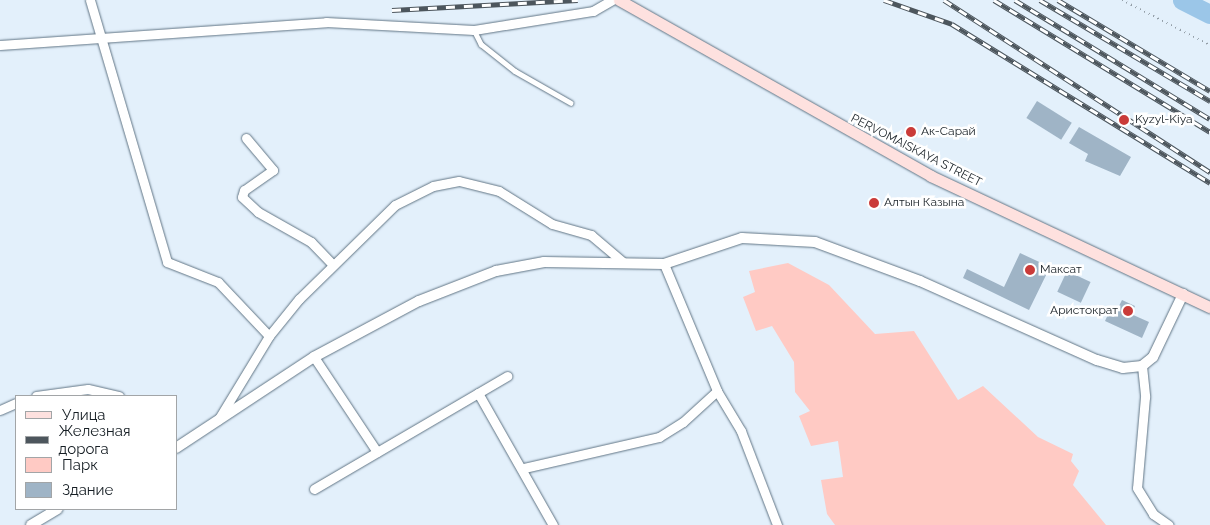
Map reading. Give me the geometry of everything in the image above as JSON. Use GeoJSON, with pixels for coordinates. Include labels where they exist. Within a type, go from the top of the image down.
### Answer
{"type":"FeatureCollection","features":[{"type":"Feature","properties":{"kind":"main road","name":"PERVOMAISKAYA STREET"},"geometry":{"type":"LineString","coordinates":[[620,0],[930,176],[1210,307]]}},
{"type":"Feature","properties":{"kind":"street"},"geometry":{"type":"LineString","coordinates":[[90,0],[167,262],[218,282],[269,336]]}},
{"type":"Feature","properties":{"kind":"street"},"geometry":{"type":"LineString","coordinates":[[0,45],[102,36],[326,22],[474,30],[593,11],[612,0]]}},
{"type":"Feature","properties":{"kind":"street"},"geometry":{"type":"LineString","coordinates":[[246,138],[272,170],[244,190],[242,197],[258,212],[311,242],[332,264]]}},
{"type":"Feature","properties":{"kind":"street"},"geometry":{"type":"LineString","coordinates":[[178,447],[215,424],[232,406],[269,336],[332,264],[395,205],[433,186],[459,182],[500,191],[552,224],[591,235],[623,262]]}},
{"type":"Feature","properties":{"kind":"street"},"geometry":{"type":"LineString","coordinates":[[232,406],[314,357],[419,301],[496,271],[544,262],[664,264],[742,238],[815,242],[920,281],[1097,360],[1123,368],[1142,366],[1153,357],[1183,294]]}},
{"type":"Feature","properties":{"kind":"street"},"geometry":{"type":"LineString","coordinates":[[664,264],[716,391],[741,430],[776,525]]}},
{"type":"Feature","properties":{"kind":"street"},"geometry":{"type":"LineString","coordinates":[[314,357],[378,452]]}},
{"type":"Feature","properties":{"kind":"street"},"geometry":{"type":"LineString","coordinates":[[1142,366],[1145,397],[1137,488],[1153,514],[1169,525]]}},
{"type":"Feature","properties":{"kind":"street"},"geometry":{"type":"LineString","coordinates":[[314,489],[507,376]]}},
{"type":"Feature","properties":{"kind":"street"},"geometry":{"type":"LineString","coordinates":[[43,395],[88,389],[115,395]]}},
{"type":"Feature","properties":{"kind":"street"},"geometry":{"type":"LineString","coordinates":[[524,468],[659,437],[683,422],[716,391]]}},
{"type":"Feature","properties":{"kind":"street"},"geometry":{"type":"LineString","coordinates":[[478,393],[524,468],[553,525]]}},
{"type":"Feature","properties":{"kind":"street"},"geometry":{"type":"LineString","coordinates":[[0,410],[15,403]]}},
{"type":"Feature","properties":{"kind":"street"},"geometry":{"type":"LineString","coordinates":[[31,525],[56,510]]}},
{"type":"Feature","properties":{"kind":"lane"},"geometry":{"type":"LineString","coordinates":[[474,30],[481,44],[515,71],[571,103]]}},
{"type":"Feature","properties":{"kind":"path"},"geometry":{"type":"LineString","coordinates":[[1122,0],[1210,45]]}},
{"type":"Feature","properties":{"kind":"green space"},"geometry":{"type":"Polygon","coordinates":[[[788,263],[829,285],[875,334],[914,331],[958,400],[983,386],[1038,437],[1073,454],[1071,461],[1079,471],[1073,485],[1106,525],[835,525],[827,514],[821,480],[843,477],[838,441],[811,446],[799,416],[810,411],[795,392],[794,362],[772,326],[756,331],[743,297],[755,292],[749,271],[788,263]]]}},
{"type":"Feature","properties":{"kind":"building"},"geometry":{"type":"Polygon","coordinates":[[[1037,101],[1072,123],[1061,140],[1026,118],[1037,101]]]}},
{"type":"Feature","properties":{"kind":"building","name":"Kyzyl-Kiya"},"geometry":{"type":"Polygon","coordinates":[[[1079,127],[1131,157],[1120,176],[1085,161],[1088,154],[1069,143],[1079,127]]]}},
{"type":"Feature","properties":{"kind":"building"},"geometry":{"type":"Polygon","coordinates":[[[1020,253],[1050,267],[1029,310],[963,278],[967,269],[1004,287],[1020,253]]]}},
{"type":"Feature","properties":{"kind":"building"},"geometry":{"type":"Polygon","coordinates":[[[1067,271],[1091,282],[1081,303],[1057,292],[1067,271]]]}},
{"type":"Feature","properties":{"kind":"building"},"geometry":{"type":"Polygon","coordinates":[[[1122,300],[1135,306],[1131,314],[1149,322],[1142,338],[1105,321],[1112,306],[1118,308],[1122,300]]]}},
{"type":"Feature","properties":{"kind":"waterway"},"geometry":{"type":"LineString","coordinates":[[1182,0],[1210,14]]}},
{"type":"Feature","properties":{"kind":"railway"},"geometry":{"type":"LineString","coordinates":[[392,10],[578,0]]}},
{"type":"Feature","properties":{"kind":"railway"},"geometry":{"type":"LineString","coordinates":[[884,0],[952,24],[1210,183]]}},
{"type":"Feature","properties":{"kind":"railway"},"geometry":{"type":"LineString","coordinates":[[944,0],[1210,172]]}},
{"type":"Feature","properties":{"kind":"railway"},"geometry":{"type":"LineString","coordinates":[[994,0],[1210,132]]}},
{"type":"Feature","properties":{"kind":"railway"},"geometry":{"type":"LineString","coordinates":[[1015,0],[1210,119]]}},
{"type":"Feature","properties":{"kind":"railway"},"geometry":{"type":"LineString","coordinates":[[1040,0],[1210,101]]}},
{"type":"Feature","properties":{"kind":"railway"},"geometry":{"type":"LineString","coordinates":[[1058,0],[1210,91]]}},
{"type":"Feature","properties":{"kind":"place","name":"Kyzyl-Kiya"},"geometry":{"type":"Point","coordinates":[1124,120]}},
{"type":"Feature","properties":{"kind":"place","name":"Ак-Сарай"},"geometry":{"type":"Point","coordinates":[911,132]}},
{"type":"Feature","properties":{"kind":"place","name":"Алтын Казына"},"geometry":{"type":"Point","coordinates":[874,203]}},
{"type":"Feature","properties":{"kind":"place","name":"Максат"},"geometry":{"type":"Point","coordinates":[1030,270]}},
{"type":"Feature","properties":{"kind":"place","name":"Аристократ"},"geometry":{"type":"Point","coordinates":[1128,311]}}]}
